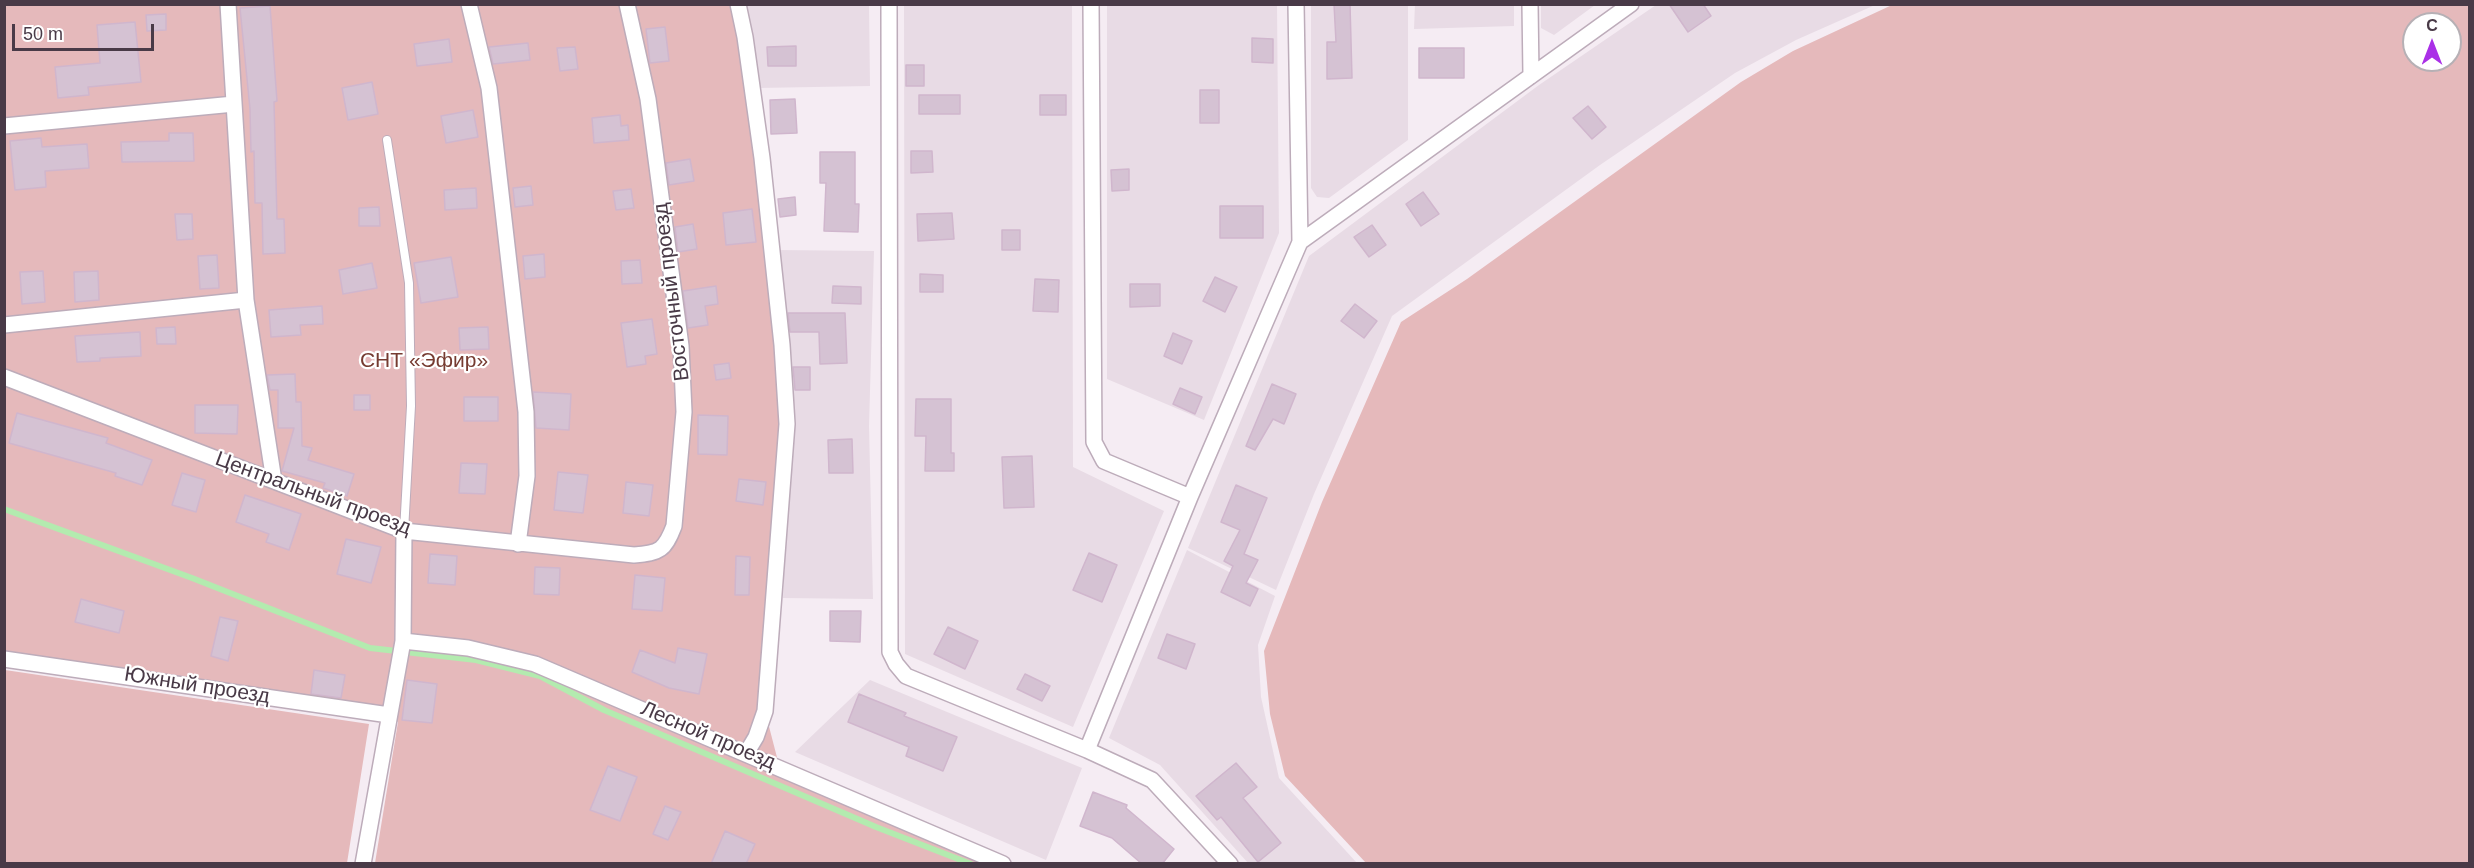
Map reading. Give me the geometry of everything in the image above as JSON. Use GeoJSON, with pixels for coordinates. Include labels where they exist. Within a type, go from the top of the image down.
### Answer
{"type":"FeatureCollection","features":[{"type":"Feature","properties":{"kind":"street"},"geometry":{"type":"LineString","coordinates":[[228,4],[246,300],[274,481]]}},
{"type":"Feature","properties":{"kind":"street"},"geometry":{"type":"LineString","coordinates":[[469,4],[489,88],[526,412],[527,476],[518,544]]}},
{"type":"Feature","properties":{"kind":"street","name":"Восточный проезд"},"geometry":{"type":"LineString","coordinates":[[627,4],[648,99],[681,346],[684,412],[675,526],[668,542],[656,553],[634,555]]}},
{"type":"Feature","properties":{"kind":"street"},"geometry":{"type":"LineString","coordinates":[[738,4],[745,37],[762,158],[782,345],[787,424],[765,711],[756,737],[747,752]]}},
{"type":"Feature","properties":{"kind":"street"},"geometry":{"type":"LineString","coordinates":[[890,4],[890,651],[896,664],[906,676],[1087,750],[1152,780],[1230,864]]}},
{"type":"Feature","properties":{"kind":"street"},"geometry":{"type":"LineString","coordinates":[[1091,4],[1094,442],[1104,461],[1190,497]]}},
{"type":"Feature","properties":{"kind":"street"},"geometry":{"type":"LineString","coordinates":[[1087,750],[1190,497],[1300,242],[1296,4]]}},
{"type":"Feature","properties":{"kind":"street"},"geometry":{"type":"LineString","coordinates":[[1530,4],[1531,76]]}},
{"type":"Feature","properties":{"kind":"street"},"geometry":{"type":"LineString","coordinates":[[1300,242],[1631,4]]}},
{"type":"Feature","properties":{"kind":"street"},"geometry":{"type":"LineString","coordinates":[[4,126],[234,104]]}},
{"type":"Feature","properties":{"kind":"street"},"geometry":{"type":"LineString","coordinates":[[4,325],[246,300]]}},
{"type":"Feature","properties":{"kind":"street","name":"Центральный проезд"},"geometry":{"type":"LineString","coordinates":[[4,377],[404,531],[634,555]]}},
{"type":"Feature","properties":{"kind":"street"},"geometry":{"type":"LineString","coordinates":[[363,864],[403,641],[404,531]]}},
{"type":"Feature","properties":{"kind":"street","name":"Лесной проезд"},"geometry":{"type":"LineString","coordinates":[[403,641],[468,648],[535,664],[747,752],[1003,864]]}},
{"type":"Feature","properties":{"kind":"street","name":"Южный проезд"},"geometry":{"type":"LineString","coordinates":[[4,659],[389,715]]}},
{"type":"Feature","properties":{"kind":"lane"},"geometry":{"type":"LineString","coordinates":[[387,140],[409,283],[411,406],[404,531]]}},
{"type":"Feature","properties":{"kind":"shaded area"},"geometry":{"type":"Polygon","coordinates":[[[1415,4],[1514,5],[1514,26],[1414,29],[1415,4]]]}},
{"type":"Feature","properties":{"kind":"shaded area"},"geometry":{"type":"Polygon","coordinates":[[[1541,4],[1595,5],[1554,35],[1541,28],[1541,4]]]}},
{"type":"Feature","properties":{"kind":"shaded area"},"geometry":{"type":"Polygon","coordinates":[[[746,5],[869,5],[870,86],[758,88],[746,5]]]}},
{"type":"Feature","properties":{"kind":"shaded area"},"geometry":{"type":"Polygon","coordinates":[[[904,5],[1072,5],[1073,467],[1164,511],[1073,727],[905,654],[904,5]]]}},
{"type":"Feature","properties":{"kind":"shaded area"},"geometry":{"type":"Polygon","coordinates":[[[1107,5],[1277,5],[1279,233],[1204,420],[1107,379],[1107,5]]]}},
{"type":"Feature","properties":{"kind":"shaded area"},"geometry":{"type":"Polygon","coordinates":[[[1311,5],[1408,5],[1408,140],[1329,198],[1317,197],[1311,188],[1311,5]]]}},
{"type":"Feature","properties":{"kind":"shaded area"},"geometry":{"type":"Polygon","coordinates":[[[1656,5],[1875,5],[1796,40],[1735,73],[1600,165],[1392,316],[1314,494],[1276,590],[1188,548],[1309,256],[1539,85],[1656,5]]]}},
{"type":"Feature","properties":{"kind":"shaded area"},"geometry":{"type":"Polygon","coordinates":[[[776,250],[874,251],[869,426],[873,599],[783,598],[788,485],[795,426],[776,250]]]}},
{"type":"Feature","properties":{"kind":"shaded area"},"geometry":{"type":"Polygon","coordinates":[[[1187,550],[1275,596],[1258,645],[1261,697],[1279,778],[1357,863],[1248,863],[1160,765],[1109,738],[1187,550]]]}},
{"type":"Feature","properties":{"kind":"shaded area"},"geometry":{"type":"Polygon","coordinates":[[[870,680],[1082,768],[1046,860],[795,752],[870,680]]]}},
{"type":"Feature","properties":{"kind":"green space","name":"СНТ «Эфир»"},"geometry":{"type":"Polygon","coordinates":[[[5,5],[737,5],[787,424],[765,711],[780,769],[1002,863],[375,863],[398,722],[389,715],[5,659],[5,5]]]}},
{"type":"Feature","properties":{"kind":"green space"},"geometry":{"type":"Polygon","coordinates":[[[1892,5],[2469,5],[2469,863],[1366,863],[1285,776],[1270,714],[1264,651],[1322,502],[1401,322],[1467,279],[1741,82],[1793,51],[1892,5]]]}},
{"type":"Feature","properties":{"kind":"green space"},"geometry":{"type":"Polygon","coordinates":[[[5,670],[369,724],[347,863],[5,863],[5,670]]]}},
{"type":"Feature","properties":{"kind":"building"},"geometry":{"type":"Polygon","coordinates":[[[1334,4],[1350,4],[1352,78],[1327,79],[1327,42],[1336,42],[1334,4]]]}},
{"type":"Feature","properties":{"kind":"building"},"geometry":{"type":"Polygon","coordinates":[[[1669,4],[1703,4],[1711,16],[1688,32],[1669,4]]]}},
{"type":"Feature","properties":{"kind":"building"},"geometry":{"type":"Polygon","coordinates":[[[270,6],[277,101],[274,102],[277,219],[284,219],[285,253],[263,254],[262,203],[255,203],[254,151],[251,152],[250,109],[240,8],[270,6]]]}},
{"type":"Feature","properties":{"kind":"building"},"geometry":{"type":"Polygon","coordinates":[[[166,14],[166,30],[147,31],[146,15],[166,14]]]}},
{"type":"Feature","properties":{"kind":"building"},"geometry":{"type":"Polygon","coordinates":[[[135,22],[141,82],[88,87],[89,95],[58,98],[55,67],[100,63],[97,25],[135,22]]]}},
{"type":"Feature","properties":{"kind":"building"},"geometry":{"type":"Polygon","coordinates":[[[665,27],[669,61],[650,63],[646,29],[665,27]]]}},
{"type":"Feature","properties":{"kind":"building"},"geometry":{"type":"Polygon","coordinates":[[[1252,38],[1273,39],[1273,63],[1252,62],[1252,38]]]}},
{"type":"Feature","properties":{"kind":"building"},"geometry":{"type":"Polygon","coordinates":[[[449,39],[452,62],[417,66],[414,44],[449,39]]]}},
{"type":"Feature","properties":{"kind":"building"},"geometry":{"type":"Polygon","coordinates":[[[528,43],[530,60],[493,64],[489,47],[528,43]]]}},
{"type":"Feature","properties":{"kind":"building"},"geometry":{"type":"Polygon","coordinates":[[[796,46],[796,66],[768,66],[767,47],[796,46]]]}},
{"type":"Feature","properties":{"kind":"building"},"geometry":{"type":"Polygon","coordinates":[[[575,47],[578,69],[560,71],[557,48],[575,47]]]}},
{"type":"Feature","properties":{"kind":"building"},"geometry":{"type":"Polygon","coordinates":[[[1419,48],[1464,48],[1464,78],[1419,78],[1419,48]]]}},
{"type":"Feature","properties":{"kind":"building"},"geometry":{"type":"Polygon","coordinates":[[[906,65],[924,65],[924,86],[906,86],[906,65]]]}},
{"type":"Feature","properties":{"kind":"building"},"geometry":{"type":"Polygon","coordinates":[[[372,82],[378,114],[348,120],[342,88],[372,82]]]}},
{"type":"Feature","properties":{"kind":"building"},"geometry":{"type":"Polygon","coordinates":[[[1200,90],[1219,90],[1219,123],[1200,123],[1200,90]]]}},
{"type":"Feature","properties":{"kind":"building"},"geometry":{"type":"Polygon","coordinates":[[[919,95],[960,95],[960,114],[919,114],[919,95]]]}},
{"type":"Feature","properties":{"kind":"building"},"geometry":{"type":"Polygon","coordinates":[[[1040,95],[1066,95],[1066,115],[1040,115],[1040,95]]]}},
{"type":"Feature","properties":{"kind":"building"},"geometry":{"type":"Polygon","coordinates":[[[795,99],[797,133],[771,134],[770,100],[795,99]]]}},
{"type":"Feature","properties":{"kind":"building"},"geometry":{"type":"Polygon","coordinates":[[[1588,106],[1606,127],[1592,139],[1573,118],[1588,106]]]}},
{"type":"Feature","properties":{"kind":"building"},"geometry":{"type":"Polygon","coordinates":[[[473,110],[478,137],[446,143],[441,116],[473,110]]]}},
{"type":"Feature","properties":{"kind":"building"},"geometry":{"type":"Polygon","coordinates":[[[620,115],[621,126],[628,125],[629,140],[594,143],[592,118],[620,115]]]}},
{"type":"Feature","properties":{"kind":"building"},"geometry":{"type":"Polygon","coordinates":[[[169,133],[193,133],[194,161],[122,162],[121,142],[169,141],[169,133]]]}},
{"type":"Feature","properties":{"kind":"building"},"geometry":{"type":"Polygon","coordinates":[[[41,138],[42,147],[87,144],[89,168],[45,171],[46,187],[15,190],[10,141],[41,138]]]}},
{"type":"Feature","properties":{"kind":"building"},"geometry":{"type":"Polygon","coordinates":[[[911,151],[932,151],[933,172],[911,173],[911,151]]]}},
{"type":"Feature","properties":{"kind":"building"},"geometry":{"type":"Polygon","coordinates":[[[820,152],[855,152],[855,204],[859,204],[858,232],[824,231],[826,183],[820,183],[820,152]]]}},
{"type":"Feature","properties":{"kind":"building"},"geometry":{"type":"Polygon","coordinates":[[[690,159],[694,181],[669,185],[666,163],[690,159]]]}},
{"type":"Feature","properties":{"kind":"building"},"geometry":{"type":"Polygon","coordinates":[[[1129,169],[1129,190],[1112,191],[1111,170],[1129,169]]]}},
{"type":"Feature","properties":{"kind":"building"},"geometry":{"type":"Polygon","coordinates":[[[531,186],[533,205],[515,207],[513,188],[531,186]]]}},
{"type":"Feature","properties":{"kind":"building"},"geometry":{"type":"Polygon","coordinates":[[[476,188],[477,208],[445,210],[444,190],[476,188]]]}},
{"type":"Feature","properties":{"kind":"building"},"geometry":{"type":"Polygon","coordinates":[[[631,189],[634,208],[616,210],[613,191],[631,189]]]}},
{"type":"Feature","properties":{"kind":"building"},"geometry":{"type":"Polygon","coordinates":[[[1423,192],[1439,214],[1421,226],[1406,204],[1423,192]]]}},
{"type":"Feature","properties":{"kind":"building"},"geometry":{"type":"Polygon","coordinates":[[[795,197],[796,215],[780,217],[778,199],[795,197]]]}},
{"type":"Feature","properties":{"kind":"building"},"geometry":{"type":"Polygon","coordinates":[[[1220,206],[1263,206],[1263,238],[1220,238],[1220,206]]]}},
{"type":"Feature","properties":{"kind":"building"},"geometry":{"type":"Polygon","coordinates":[[[379,207],[380,226],[359,226],[359,208],[379,207]]]}},
{"type":"Feature","properties":{"kind":"building"},"geometry":{"type":"Polygon","coordinates":[[[752,209],[756,242],[726,245],[723,213],[752,209]]]}},
{"type":"Feature","properties":{"kind":"building"},"geometry":{"type":"Polygon","coordinates":[[[952,213],[954,239],[918,241],[917,214],[952,213]]]}},
{"type":"Feature","properties":{"kind":"building"},"geometry":{"type":"Polygon","coordinates":[[[175,214],[192,214],[193,239],[177,240],[175,214]]]}},
{"type":"Feature","properties":{"kind":"building"},"geometry":{"type":"Polygon","coordinates":[[[693,224],[697,249],[678,252],[675,227],[693,224]]]}},
{"type":"Feature","properties":{"kind":"building"},"geometry":{"type":"Polygon","coordinates":[[[1372,225],[1386,245],[1369,257],[1354,237],[1372,225]]]}},
{"type":"Feature","properties":{"kind":"building"},"geometry":{"type":"Polygon","coordinates":[[[1002,230],[1020,230],[1020,250],[1002,250],[1002,230]]]}},
{"type":"Feature","properties":{"kind":"building"},"geometry":{"type":"Polygon","coordinates":[[[544,254],[545,277],[525,279],[523,256],[544,254]]]}},
{"type":"Feature","properties":{"kind":"building"},"geometry":{"type":"Polygon","coordinates":[[[217,255],[219,288],[200,289],[198,256],[217,255]]]}},
{"type":"Feature","properties":{"kind":"building"},"geometry":{"type":"Polygon","coordinates":[[[451,257],[458,297],[421,303],[414,263],[451,257]]]}},
{"type":"Feature","properties":{"kind":"building"},"geometry":{"type":"Polygon","coordinates":[[[640,260],[642,283],[622,284],[621,261],[640,260]]]}},
{"type":"Feature","properties":{"kind":"building"},"geometry":{"type":"Polygon","coordinates":[[[372,263],[377,288],[343,294],[339,270],[372,263]]]}},
{"type":"Feature","properties":{"kind":"building"},"geometry":{"type":"Polygon","coordinates":[[[43,271],[45,302],[22,304],[20,272],[43,271]]]}},
{"type":"Feature","properties":{"kind":"building"},"geometry":{"type":"Polygon","coordinates":[[[98,271],[99,300],[75,302],[74,272],[98,271]]]}},
{"type":"Feature","properties":{"kind":"building"},"geometry":{"type":"Polygon","coordinates":[[[920,274],[943,275],[943,292],[920,292],[920,274]]]}},
{"type":"Feature","properties":{"kind":"building"},"geometry":{"type":"Polygon","coordinates":[[[1215,277],[1237,287],[1225,312],[1203,301],[1215,277]]]}},
{"type":"Feature","properties":{"kind":"building"},"geometry":{"type":"Polygon","coordinates":[[[1035,279],[1059,280],[1058,312],[1033,311],[1035,279]]]}},
{"type":"Feature","properties":{"kind":"building"},"geometry":{"type":"Polygon","coordinates":[[[1130,284],[1160,284],[1160,306],[1130,307],[1130,284]]]}},
{"type":"Feature","properties":{"kind":"building"},"geometry":{"type":"Polygon","coordinates":[[[716,286],[718,304],[705,306],[708,325],[688,328],[683,291],[716,286]]]}},
{"type":"Feature","properties":{"kind":"building"},"geometry":{"type":"Polygon","coordinates":[[[833,286],[861,287],[861,304],[832,303],[833,286]]]}},
{"type":"Feature","properties":{"kind":"building"},"geometry":{"type":"Polygon","coordinates":[[[1355,304],[1377,321],[1364,338],[1341,321],[1355,304]]]}},
{"type":"Feature","properties":{"kind":"building"},"geometry":{"type":"Polygon","coordinates":[[[322,306],[323,324],[300,325],[301,335],[271,337],[269,310],[322,306]]]}},
{"type":"Feature","properties":{"kind":"building"},"geometry":{"type":"Polygon","coordinates":[[[788,313],[845,313],[847,363],[820,364],[819,332],[790,332],[788,313]]]}},
{"type":"Feature","properties":{"kind":"building"},"geometry":{"type":"Polygon","coordinates":[[[652,319],[657,354],[645,356],[646,364],[627,367],[621,323],[652,319]]]}},
{"type":"Feature","properties":{"kind":"building"},"geometry":{"type":"Polygon","coordinates":[[[175,327],[176,344],[157,344],[156,328],[175,327]]]}},
{"type":"Feature","properties":{"kind":"building"},"geometry":{"type":"Polygon","coordinates":[[[488,327],[489,349],[460,350],[459,328],[488,327]]]}},
{"type":"Feature","properties":{"kind":"building"},"geometry":{"type":"Polygon","coordinates":[[[140,332],[141,356],[100,358],[100,361],[77,362],[75,336],[140,332]]]}},
{"type":"Feature","properties":{"kind":"building"},"geometry":{"type":"Polygon","coordinates":[[[1173,333],[1192,341],[1182,364],[1164,356],[1173,333]]]}},
{"type":"Feature","properties":{"kind":"building"},"geometry":{"type":"Polygon","coordinates":[[[729,363],[731,378],[716,380],[714,365],[729,363]]]}},
{"type":"Feature","properties":{"kind":"building"},"geometry":{"type":"Polygon","coordinates":[[[793,367],[810,367],[810,390],[795,390],[793,367]]]}},
{"type":"Feature","properties":{"kind":"building"},"geometry":{"type":"Polygon","coordinates":[[[295,374],[296,402],[301,402],[302,446],[312,448],[308,460],[354,474],[347,496],[323,488],[325,483],[282,471],[294,428],[278,428],[278,390],[270,390],[267,375],[295,374]]]}},
{"type":"Feature","properties":{"kind":"building"},"geometry":{"type":"Polygon","coordinates":[[[1272,384],[1296,394],[1284,424],[1273,419],[1255,450],[1246,446],[1272,384]]]}},
{"type":"Feature","properties":{"kind":"building"},"geometry":{"type":"Polygon","coordinates":[[[1180,388],[1202,397],[1195,414],[1173,404],[1180,388]]]}},
{"type":"Feature","properties":{"kind":"building"},"geometry":{"type":"Polygon","coordinates":[[[533,392],[571,394],[569,430],[536,428],[533,392]]]}},
{"type":"Feature","properties":{"kind":"building"},"geometry":{"type":"Polygon","coordinates":[[[354,395],[370,395],[370,410],[354,410],[354,395]]]}},
{"type":"Feature","properties":{"kind":"building"},"geometry":{"type":"Polygon","coordinates":[[[464,397],[498,397],[498,421],[464,421],[464,397]]]}},
{"type":"Feature","properties":{"kind":"building"},"geometry":{"type":"Polygon","coordinates":[[[916,399],[951,399],[951,453],[954,453],[954,471],[925,471],[926,436],[915,436],[916,399]]]}},
{"type":"Feature","properties":{"kind":"building"},"geometry":{"type":"Polygon","coordinates":[[[195,405],[238,405],[237,434],[195,433],[195,405]]]}},
{"type":"Feature","properties":{"kind":"building"},"geometry":{"type":"Polygon","coordinates":[[[17,413],[108,438],[106,443],[152,460],[142,485],[115,476],[116,473],[9,443],[17,413]]]}},
{"type":"Feature","properties":{"kind":"building"},"geometry":{"type":"Polygon","coordinates":[[[698,415],[728,416],[727,455],[698,454],[698,415]]]}},
{"type":"Feature","properties":{"kind":"building"},"geometry":{"type":"Polygon","coordinates":[[[852,439],[853,473],[829,473],[828,440],[852,439]]]}},
{"type":"Feature","properties":{"kind":"building"},"geometry":{"type":"Polygon","coordinates":[[[1032,456],[1034,507],[1004,508],[1002,457],[1032,456]]]}},
{"type":"Feature","properties":{"kind":"building"},"geometry":{"type":"Polygon","coordinates":[[[461,463],[487,464],[485,494],[459,493],[461,463]]]}},
{"type":"Feature","properties":{"kind":"building"},"geometry":{"type":"Polygon","coordinates":[[[558,472],[588,475],[583,513],[554,510],[558,472]]]}},
{"type":"Feature","properties":{"kind":"building"},"geometry":{"type":"Polygon","coordinates":[[[182,473],[205,480],[196,512],[172,505],[182,473]]]}},
{"type":"Feature","properties":{"kind":"building"},"geometry":{"type":"Polygon","coordinates":[[[739,479],[766,482],[763,505],[736,501],[739,479]]]}},
{"type":"Feature","properties":{"kind":"building"},"geometry":{"type":"Polygon","coordinates":[[[626,482],[653,485],[649,516],[623,513],[626,482]]]}},
{"type":"Feature","properties":{"kind":"building"},"geometry":{"type":"Polygon","coordinates":[[[1236,485],[1267,498],[1244,554],[1258,560],[1246,583],[1258,589],[1250,606],[1221,592],[1233,566],[1224,561],[1240,530],[1221,522],[1236,485]]]}},
{"type":"Feature","properties":{"kind":"building"},"geometry":{"type":"Polygon","coordinates":[[[245,495],[301,514],[289,550],[266,542],[269,534],[236,522],[245,495]]]}},
{"type":"Feature","properties":{"kind":"building"},"geometry":{"type":"Polygon","coordinates":[[[346,539],[381,547],[371,583],[337,574],[346,539]]]}},
{"type":"Feature","properties":{"kind":"building"},"geometry":{"type":"Polygon","coordinates":[[[1089,553],[1117,565],[1102,602],[1073,590],[1089,553]]]}},
{"type":"Feature","properties":{"kind":"building"},"geometry":{"type":"Polygon","coordinates":[[[430,554],[457,556],[455,585],[428,583],[430,554]]]}},
{"type":"Feature","properties":{"kind":"building"},"geometry":{"type":"Polygon","coordinates":[[[736,556],[750,557],[749,595],[735,595],[736,556]]]}},
{"type":"Feature","properties":{"kind":"building"},"geometry":{"type":"Polygon","coordinates":[[[535,567],[560,568],[559,595],[534,594],[535,567]]]}},
{"type":"Feature","properties":{"kind":"building"},"geometry":{"type":"Polygon","coordinates":[[[635,575],[665,578],[662,611],[632,609],[635,575]]]}},
{"type":"Feature","properties":{"kind":"building"},"geometry":{"type":"Polygon","coordinates":[[[81,599],[124,611],[119,633],[75,622],[81,599]]]}},
{"type":"Feature","properties":{"kind":"building"},"geometry":{"type":"Polygon","coordinates":[[[830,611],[861,611],[860,642],[830,641],[830,611]]]}},
{"type":"Feature","properties":{"kind":"building"},"geometry":{"type":"Polygon","coordinates":[[[220,617],[238,621],[228,661],[211,656],[220,617]]]}},
{"type":"Feature","properties":{"kind":"building"},"geometry":{"type":"Polygon","coordinates":[[[948,627],[978,641],[965,669],[934,654],[948,627]]]}},
{"type":"Feature","properties":{"kind":"building"},"geometry":{"type":"Polygon","coordinates":[[[1167,634],[1195,644],[1186,669],[1158,658],[1167,634]]]}},
{"type":"Feature","properties":{"kind":"building"},"geometry":{"type":"Polygon","coordinates":[[[678,648],[707,654],[699,694],[669,688],[632,672],[640,650],[675,663],[678,648]]]}},
{"type":"Feature","properties":{"kind":"building"},"geometry":{"type":"Polygon","coordinates":[[[314,670],[345,675],[341,698],[311,694],[314,670]]]}},
{"type":"Feature","properties":{"kind":"building"},"geometry":{"type":"Polygon","coordinates":[[[1025,674],[1050,686],[1042,701],[1017,689],[1025,674]]]}},
{"type":"Feature","properties":{"kind":"building"},"geometry":{"type":"Polygon","coordinates":[[[407,680],[437,684],[432,723],[402,720],[407,680]]]}},
{"type":"Feature","properties":{"kind":"building"},"geometry":{"type":"Polygon","coordinates":[[[859,694],[906,713],[904,716],[957,737],[943,771],[906,756],[909,747],[848,722],[859,694]]]}},
{"type":"Feature","properties":{"kind":"building"},"geometry":{"type":"Polygon","coordinates":[[[1236,763],[1257,787],[1243,798],[1281,843],[1258,862],[1221,817],[1217,820],[1196,796],[1236,763]]]}},
{"type":"Feature","properties":{"kind":"building"},"geometry":{"type":"Polygon","coordinates":[[[608,766],[637,777],[620,821],[590,810],[608,766]]]}},
{"type":"Feature","properties":{"kind":"building"},"geometry":{"type":"Polygon","coordinates":[[[1093,792],[1127,805],[1126,808],[1174,849],[1162,864],[1142,864],[1112,838],[1080,826],[1093,792]]]}},
{"type":"Feature","properties":{"kind":"building"},"geometry":{"type":"Polygon","coordinates":[[[665,806],[681,812],[668,840],[653,834],[665,806]]]}},
{"type":"Feature","properties":{"kind":"building"},"geometry":{"type":"Polygon","coordinates":[[[725,831],[755,844],[746,864],[711,864],[725,831]]]}},
{"type":"Feature","properties":{"kind":"waterway"},"geometry":{"type":"LineString","coordinates":[[4,509],[192,578],[370,648],[476,660],[540,676],[604,710],[876,827],[971,864]]}}]}
